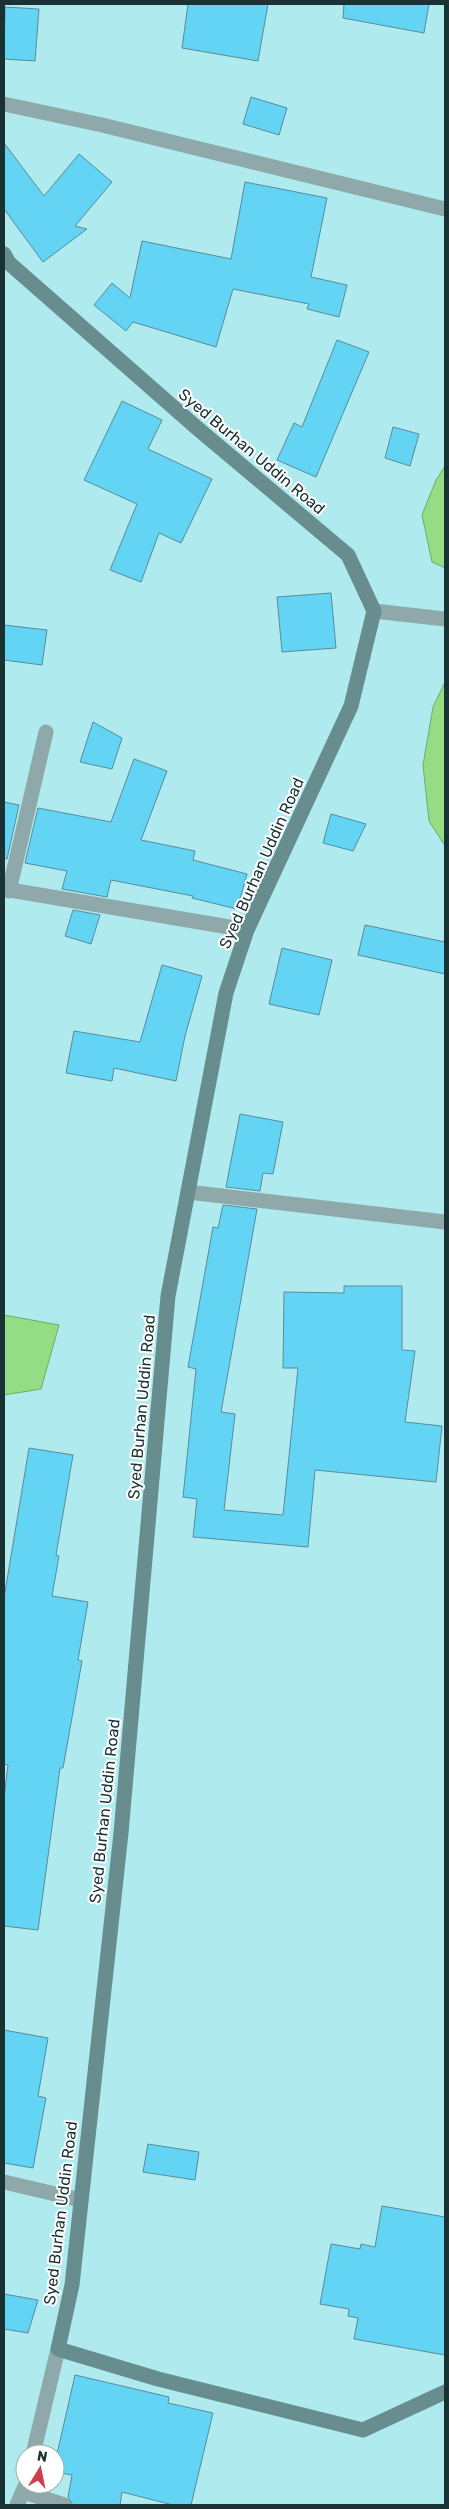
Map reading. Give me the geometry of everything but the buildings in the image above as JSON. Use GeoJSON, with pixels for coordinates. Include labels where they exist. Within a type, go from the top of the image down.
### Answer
{"type":"FeatureCollection","features":[{"type":"Feature","properties":{"kind":"street"},"geometry":{"type":"LineString","coordinates":[[4,104],[102,125],[445,209]]}},
{"type":"Feature","properties":{"kind":"street","name":"Syed Burhan Uddin Road"},"geometry":{"type":"LineString","coordinates":[[4,254],[9,263],[197,428],[348,555],[374,611],[351,706],[247,930],[226,993],[168,1296],[121,1833],[72,2285],[58,2349]]}},
{"type":"Feature","properties":{"kind":"street"},"geometry":{"type":"LineString","coordinates":[[374,611],[445,619]]}},
{"type":"Feature","properties":{"kind":"street"},"geometry":{"type":"LineString","coordinates":[[46,732],[7,890],[247,930]]}},
{"type":"Feature","properties":{"kind":"street"},"geometry":{"type":"LineString","coordinates":[[188,1192],[445,1222]]}},
{"type":"Feature","properties":{"kind":"street"},"geometry":{"type":"LineString","coordinates":[[4,2182],[81,2200]]}},
{"type":"Feature","properties":{"kind":"street"},"geometry":{"type":"LineString","coordinates":[[35,2444],[58,2349],[158,2379],[362,2430],[445,2392]]}},
{"type":"Feature","properties":{"kind":"street"},"geometry":{"type":"LineString","coordinates":[[22,2494],[64,2505]]}},
{"type":"Feature","properties":{"kind":"shaded area"},"geometry":{"type":"Polygon","coordinates":[[[445,466],[445,568],[432,562],[422,515],[436,480],[445,466]]]}},
{"type":"Feature","properties":{"kind":"shaded area"},"geometry":{"type":"Polygon","coordinates":[[[445,682],[445,846],[429,821],[423,765],[433,707],[445,682]]]}},
{"type":"Feature","properties":{"kind":"shaded area"},"geometry":{"type":"Polygon","coordinates":[[[4,1315],[59,1325],[41,1389],[4,1395],[4,1315]]]}}]}
